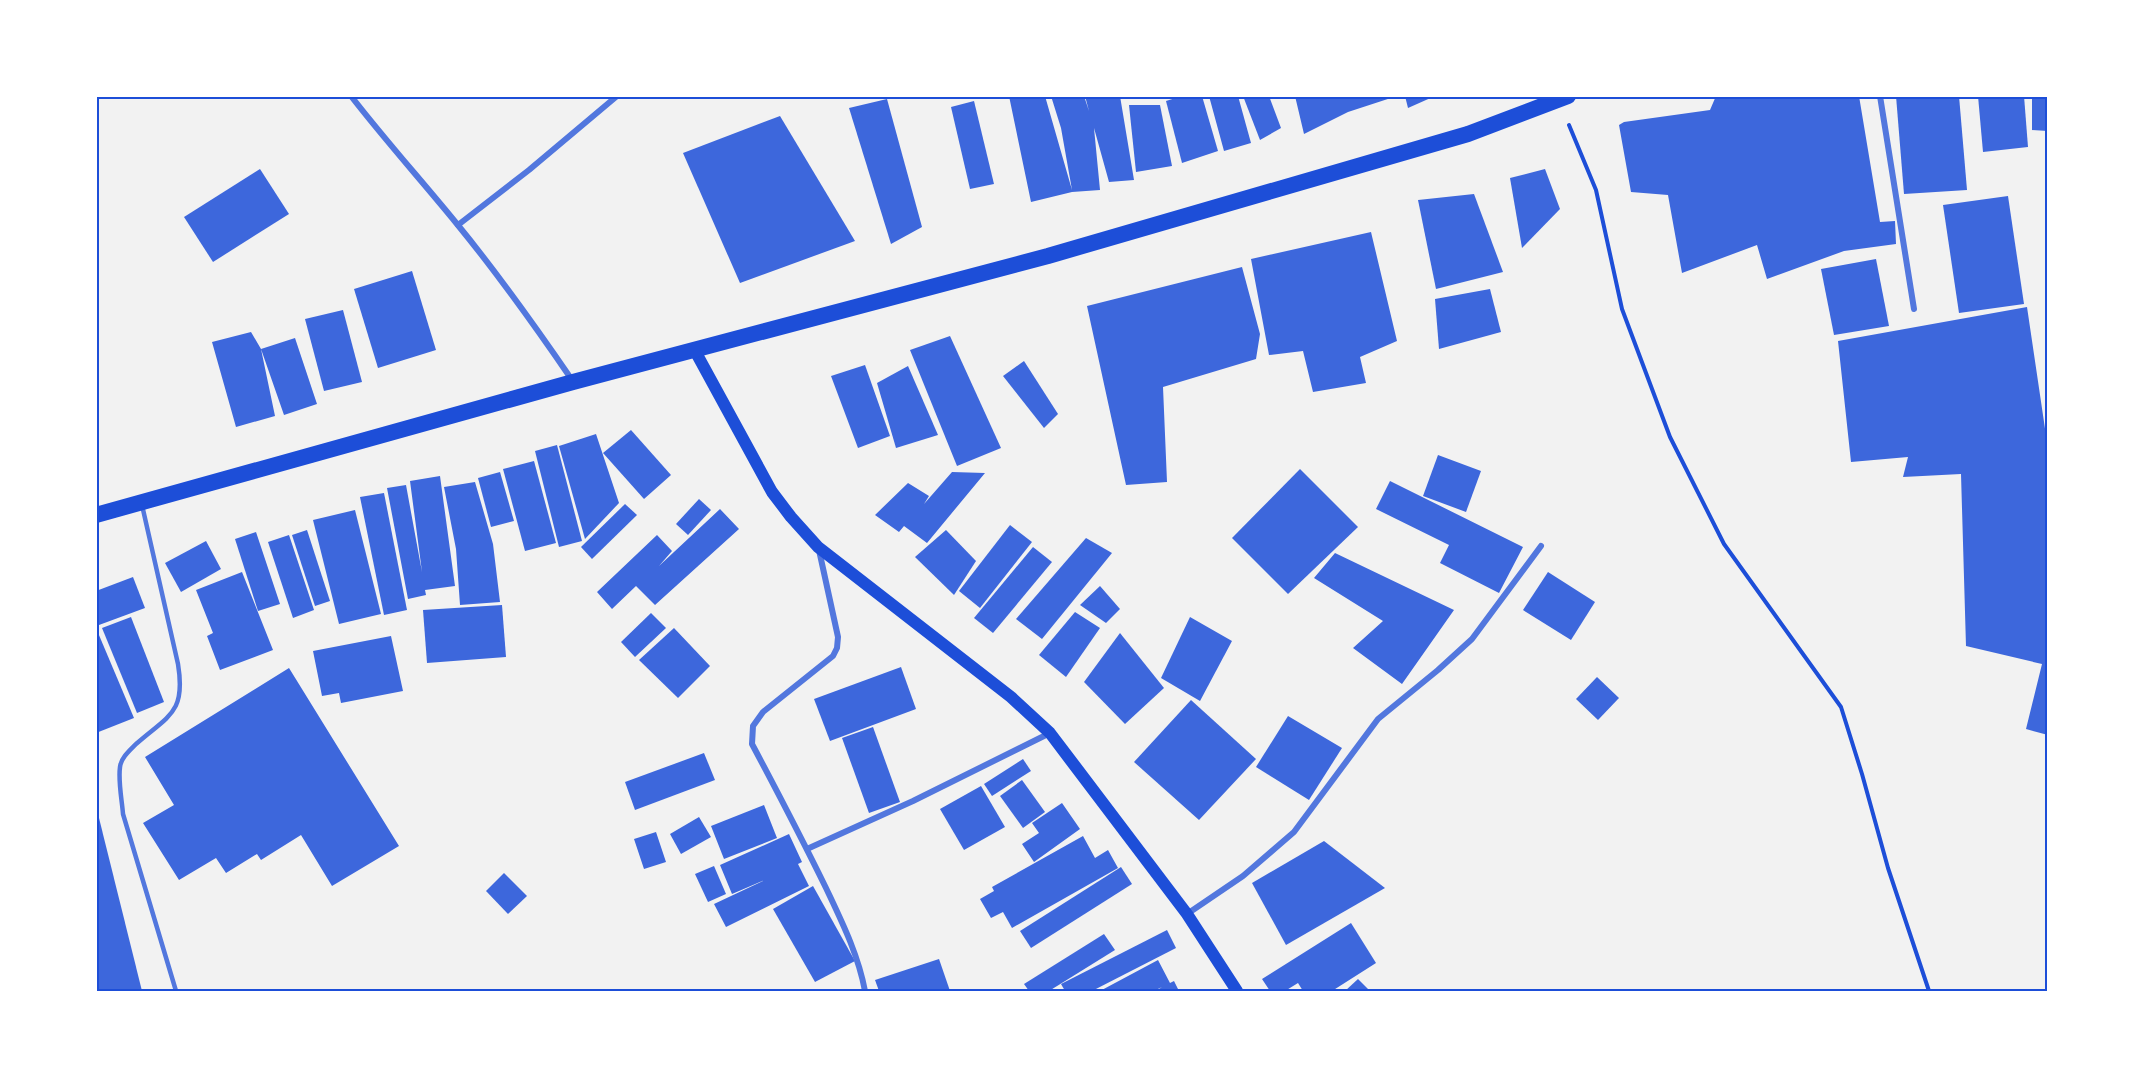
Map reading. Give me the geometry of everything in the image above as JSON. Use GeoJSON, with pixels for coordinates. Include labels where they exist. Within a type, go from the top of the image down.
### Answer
{"type":"FeatureCollection","features":[{"type":"Feature","properties":{"kind":"highway"},"geometry":{"type":"LineString","coordinates":[[96,515],[694,349],[1048,256],[1468,134],[1564,97]]}},
{"type":"Feature","properties":{"kind":"main road"},"geometry":{"type":"LineString","coordinates":[[694,349],[772,492],[791,517],[818,547],[1011,697],[1050,733],[1187,914],[1237,991]]}},
{"type":"Feature","properties":{"kind":"street"},"geometry":{"type":"LineString","coordinates":[[351,96],[458,225],[535,326],[573,382]]}},
{"type":"Feature","properties":{"kind":"street"},"geometry":{"type":"LineString","coordinates":[[458,225],[529,170],[617,96]]}},
{"type":"Feature","properties":{"kind":"street"},"geometry":{"type":"LineString","coordinates":[[1880,96],[1914,309]]}},
{"type":"Feature","properties":{"kind":"street"},"geometry":{"type":"LineString","coordinates":[[1187,914],[1243,876],[1294,832],[1378,719],[1472,639],[1541,546]]}},
{"type":"Feature","properties":{"kind":"street"},"geometry":{"type":"LineString","coordinates":[[818,547],[838,637],[837,648],[833,656],[763,712],[753,726],[752,744],[807,849],[850,940],[860,966],[865,991]]}},
{"type":"Feature","properties":{"kind":"street"},"geometry":{"type":"LineString","coordinates":[[807,849],[913,801],[1050,733]]}},
{"type":"Feature","properties":{"kind":"lane"},"geometry":{"type":"LineString","coordinates":[[142,502],[182,690],[176,709],[127,753],[120,766],[120,789],[123,814],[176,991]]}},
{"type":"Feature","properties":{"kind":"path"},"geometry":{"type":"LineString","coordinates":[[1564,97],[1596,190],[1622,309],[1670,437],[1724,544],[1841,707],[1888,868],[1929,991]]}},
{"type":"Feature","properties":{"kind":"building"},"geometry":{"type":"Polygon","coordinates":[[[1009,96],[1045,96],[1072,190],[1061,128],[1051,96],[1084,96],[1089,111],[1085,96],[1120,96],[1134,180],[1109,182],[1094,128],[1100,190],[1072,192],[1031,202],[1009,96]]]}},
{"type":"Feature","properties":{"kind":"building"},"geometry":{"type":"Polygon","coordinates":[[[1182,96],[1202,96],[1218,151],[1182,163],[1166,101],[1182,96]]]}},
{"type":"Feature","properties":{"kind":"building"},"geometry":{"type":"Polygon","coordinates":[[[1209,96],[1238,96],[1251,143],[1224,151],[1209,96]]]}},
{"type":"Feature","properties":{"kind":"building"},"geometry":{"type":"Polygon","coordinates":[[[1243,96],[1269,96],[1281,128],[1260,140],[1243,96]]]}},
{"type":"Feature","properties":{"kind":"building"},"geometry":{"type":"Polygon","coordinates":[[[1295,96],[1397,96],[1348,112],[1304,134],[1295,96]]]}},
{"type":"Feature","properties":{"kind":"building"},"geometry":{"type":"Polygon","coordinates":[[[1405,96],[1435,96],[1408,108],[1405,96]]]}},
{"type":"Feature","properties":{"kind":"building"},"geometry":{"type":"Polygon","coordinates":[[[1716,96],[1859,96],[1880,222],[1895,221],[1896,244],[1844,251],[1767,279],[1757,245],[1682,273],[1668,195],[1631,192],[1619,125],[1624,122],[1710,110],[1716,96]]]}},
{"type":"Feature","properties":{"kind":"building"},"geometry":{"type":"Polygon","coordinates":[[[1896,96],[1959,96],[1967,190],[1904,194],[1896,96]]]}},
{"type":"Feature","properties":{"kind":"building"},"geometry":{"type":"Polygon","coordinates":[[[1978,96],[2024,96],[2028,147],[1983,152],[1978,96]]]}},
{"type":"Feature","properties":{"kind":"building"},"geometry":{"type":"Polygon","coordinates":[[[2032,96],[2048,96],[2048,131],[2032,130],[2032,96]]]}},
{"type":"Feature","properties":{"kind":"building"},"geometry":{"type":"Polygon","coordinates":[[[887,99],[922,227],[891,244],[849,108],[887,99]]]}},
{"type":"Feature","properties":{"kind":"building"},"geometry":{"type":"Polygon","coordinates":[[[974,101],[994,184],[970,189],[951,107],[974,101]]]}},
{"type":"Feature","properties":{"kind":"building"},"geometry":{"type":"Polygon","coordinates":[[[1129,105],[1160,105],[1172,166],[1136,172],[1129,105]]]}},
{"type":"Feature","properties":{"kind":"building"},"geometry":{"type":"Polygon","coordinates":[[[780,116],[855,241],[740,283],[683,153],[780,116]]]}},
{"type":"Feature","properties":{"kind":"building"},"geometry":{"type":"Polygon","coordinates":[[[260,169],[289,214],[213,262],[184,217],[260,169]]]}},
{"type":"Feature","properties":{"kind":"building"},"geometry":{"type":"Polygon","coordinates":[[[1545,169],[1560,209],[1522,248],[1510,178],[1545,169]]]}},
{"type":"Feature","properties":{"kind":"building"},"geometry":{"type":"Polygon","coordinates":[[[1474,194],[1503,272],[1436,289],[1418,200],[1474,194]]]}},
{"type":"Feature","properties":{"kind":"building"},"geometry":{"type":"Polygon","coordinates":[[[2008,196],[2024,304],[1959,313],[1943,205],[2008,196]]]}},
{"type":"Feature","properties":{"kind":"building"},"geometry":{"type":"Polygon","coordinates":[[[1371,232],[1397,341],[1360,357],[1366,383],[1313,392],[1303,351],[1269,355],[1251,259],[1371,232]]]}},
{"type":"Feature","properties":{"kind":"building"},"geometry":{"type":"Polygon","coordinates":[[[1876,259],[1889,326],[1834,335],[1821,269],[1876,259]]]}},
{"type":"Feature","properties":{"kind":"building"},"geometry":{"type":"Polygon","coordinates":[[[1242,267],[1260,334],[1256,359],[1163,387],[1167,482],[1126,485],[1087,306],[1242,267]]]}},
{"type":"Feature","properties":{"kind":"building"},"geometry":{"type":"Polygon","coordinates":[[[412,271],[436,350],[378,368],[354,289],[412,271]]]}},
{"type":"Feature","properties":{"kind":"building"},"geometry":{"type":"Polygon","coordinates":[[[1490,289],[1501,332],[1439,349],[1435,299],[1490,289]]]}},
{"type":"Feature","properties":{"kind":"building"},"geometry":{"type":"Polygon","coordinates":[[[2027,307],[2048,449],[2048,735],[2026,729],[2042,664],[1966,646],[1961,474],[1903,477],[1908,457],[1851,462],[1838,341],[2027,307]]]}},
{"type":"Feature","properties":{"kind":"building"},"geometry":{"type":"Polygon","coordinates":[[[343,310],[362,382],[324,391],[305,319],[343,310]]]}},
{"type":"Feature","properties":{"kind":"building"},"geometry":{"type":"Polygon","coordinates":[[[251,332],[261,349],[275,416],[236,427],[212,342],[251,332]]]}},
{"type":"Feature","properties":{"kind":"building"},"geometry":{"type":"Polygon","coordinates":[[[950,336],[1001,448],[957,466],[910,350],[950,336]]]}},
{"type":"Feature","properties":{"kind":"building"},"geometry":{"type":"Polygon","coordinates":[[[295,338],[317,404],[284,415],[261,349],[295,338]]]}},
{"type":"Feature","properties":{"kind":"building"},"geometry":{"type":"Polygon","coordinates":[[[1024,361],[1058,414],[1044,428],[1003,376],[1024,361]]]}},
{"type":"Feature","properties":{"kind":"building"},"geometry":{"type":"Polygon","coordinates":[[[865,365],[890,436],[858,448],[831,376],[865,365]]]}},
{"type":"Feature","properties":{"kind":"building"},"geometry":{"type":"Polygon","coordinates":[[[908,366],[938,435],[896,448],[877,383],[908,366]]]}},
{"type":"Feature","properties":{"kind":"building"},"geometry":{"type":"Polygon","coordinates":[[[631,430],[671,475],[644,499],[603,453],[631,430]]]}},
{"type":"Feature","properties":{"kind":"building"},"geometry":{"type":"Polygon","coordinates":[[[596,434],[619,503],[585,539],[559,446],[596,434]]]}},
{"type":"Feature","properties":{"kind":"building"},"geometry":{"type":"Polygon","coordinates":[[[557,445],[582,541],[559,547],[535,451],[557,445]]]}},
{"type":"Feature","properties":{"kind":"building"},"geometry":{"type":"Polygon","coordinates":[[[1438,455],[1481,471],[1466,512],[1423,496],[1438,455]]]}},
{"type":"Feature","properties":{"kind":"building"},"geometry":{"type":"Polygon","coordinates":[[[534,461],[556,543],[525,551],[503,469],[534,461]]]}},
{"type":"Feature","properties":{"kind":"building"},"geometry":{"type":"Polygon","coordinates":[[[1300,469],[1358,527],[1288,594],[1232,538],[1300,469]]]}},
{"type":"Feature","properties":{"kind":"building"},"geometry":{"type":"Polygon","coordinates":[[[500,472],[514,521],[491,527],[478,478],[500,472]]]}},
{"type":"Feature","properties":{"kind":"building"},"geometry":{"type":"Polygon","coordinates":[[[952,472],[985,473],[927,543],[904,526],[899,532],[875,515],[908,483],[929,496],[924,504],[952,472]]]}},
{"type":"Feature","properties":{"kind":"building"},"geometry":{"type":"Polygon","coordinates":[[[440,476],[455,586],[425,590],[426,595],[408,599],[387,488],[406,485],[422,572],[410,481],[440,476]]]}},
{"type":"Feature","properties":{"kind":"building"},"geometry":{"type":"Polygon","coordinates":[[[1390,481],[1523,547],[1499,593],[1440,563],[1449,545],[1376,509],[1390,481]]]}},
{"type":"Feature","properties":{"kind":"building"},"geometry":{"type":"Polygon","coordinates":[[[475,482],[493,544],[500,602],[460,605],[456,549],[444,487],[475,482]]]}},
{"type":"Feature","properties":{"kind":"building"},"geometry":{"type":"Polygon","coordinates":[[[384,493],[407,610],[384,615],[360,497],[384,493]]]}},
{"type":"Feature","properties":{"kind":"building"},"geometry":{"type":"Polygon","coordinates":[[[699,499],[711,510],[688,535],[676,524],[699,499]]]}},
{"type":"Feature","properties":{"kind":"building"},"geometry":{"type":"Polygon","coordinates":[[[625,504],[637,515],[592,559],[581,547],[625,504]]]}},
{"type":"Feature","properties":{"kind":"building"},"geometry":{"type":"Polygon","coordinates":[[[720,509],[739,529],[655,605],[636,586],[612,609],[597,592],[657,535],[672,551],[659,566],[720,509]]]}},
{"type":"Feature","properties":{"kind":"building"},"geometry":{"type":"Polygon","coordinates":[[[355,510],[381,614],[339,624],[313,520],[355,510]]]}},
{"type":"Feature","properties":{"kind":"building"},"geometry":{"type":"Polygon","coordinates":[[[1010,525],[1032,542],[980,608],[959,591],[1010,525]]]}},
{"type":"Feature","properties":{"kind":"building"},"geometry":{"type":"Polygon","coordinates":[[[307,530],[330,601],[315,606],[292,535],[307,530]]]}},
{"type":"Feature","properties":{"kind":"building"},"geometry":{"type":"Polygon","coordinates":[[[946,530],[976,561],[954,595],[915,557],[946,530]]]}},
{"type":"Feature","properties":{"kind":"building"},"geometry":{"type":"Polygon","coordinates":[[[256,532],[280,604],[258,611],[235,539],[256,532]]]}},
{"type":"Feature","properties":{"kind":"building"},"geometry":{"type":"Polygon","coordinates":[[[289,535],[314,610],[293,618],[268,542],[289,535]]]}},
{"type":"Feature","properties":{"kind":"building"},"geometry":{"type":"Polygon","coordinates":[[[1086,538],[1112,553],[1042,639],[1016,619],[1086,538]]]}},
{"type":"Feature","properties":{"kind":"building"},"geometry":{"type":"Polygon","coordinates":[[[206,541],[221,569],[181,592],[165,563],[206,541]]]}},
{"type":"Feature","properties":{"kind":"building"},"geometry":{"type":"Polygon","coordinates":[[[1033,547],[1052,562],[993,633],[974,618],[1033,547]]]}},
{"type":"Feature","properties":{"kind":"building"},"geometry":{"type":"Polygon","coordinates":[[[1335,553],[1454,610],[1402,684],[1353,648],[1383,621],[1314,578],[1335,553]]]}},
{"type":"Feature","properties":{"kind":"building"},"geometry":{"type":"Polygon","coordinates":[[[242,572],[273,650],[220,670],[207,636],[213,633],[196,590],[242,572]]]}},
{"type":"Feature","properties":{"kind":"building"},"geometry":{"type":"Polygon","coordinates":[[[1548,572],[1595,602],[1571,640],[1523,610],[1548,572]]]}},
{"type":"Feature","properties":{"kind":"building"},"geometry":{"type":"Polygon","coordinates":[[[133,577],[145,608],[99,625],[96,617],[96,591],[133,577]]]}},
{"type":"Feature","properties":{"kind":"building"},"geometry":{"type":"Polygon","coordinates":[[[1100,586],[1120,609],[1106,623],[1080,605],[1100,586]]]}},
{"type":"Feature","properties":{"kind":"building"},"geometry":{"type":"Polygon","coordinates":[[[502,605],[506,657],[427,663],[423,610],[502,605]]]}},
{"type":"Feature","properties":{"kind":"building"},"geometry":{"type":"Polygon","coordinates":[[[1075,612],[1100,628],[1066,677],[1039,655],[1075,612]]]}},
{"type":"Feature","properties":{"kind":"building"},"geometry":{"type":"Polygon","coordinates":[[[651,613],[666,628],[635,657],[621,642],[651,613]]]}},
{"type":"Feature","properties":{"kind":"building"},"geometry":{"type":"Polygon","coordinates":[[[131,617],[164,702],[137,713],[102,628],[131,617]]]}},
{"type":"Feature","properties":{"kind":"building"},"geometry":{"type":"Polygon","coordinates":[[[1190,617],[1232,641],[1200,701],[1161,678],[1190,617]]]}},
{"type":"Feature","properties":{"kind":"building"},"geometry":{"type":"Polygon","coordinates":[[[96,628],[134,718],[96,733],[96,628]]]}},
{"type":"Feature","properties":{"kind":"building"},"geometry":{"type":"Polygon","coordinates":[[[674,628],[710,666],[678,698],[639,660],[674,628]]]}},
{"type":"Feature","properties":{"kind":"building"},"geometry":{"type":"Polygon","coordinates":[[[1120,633],[1164,688],[1125,724],[1084,682],[1120,633]]]}},
{"type":"Feature","properties":{"kind":"building"},"geometry":{"type":"Polygon","coordinates":[[[391,636],[403,691],[341,703],[339,693],[322,696],[313,651],[391,636]]]}},
{"type":"Feature","properties":{"kind":"building"},"geometry":{"type":"Polygon","coordinates":[[[901,667],[916,709],[830,741],[814,699],[901,667]]]}},
{"type":"Feature","properties":{"kind":"building"},"geometry":{"type":"Polygon","coordinates":[[[289,668],[399,846],[332,886],[301,835],[261,860],[257,854],[226,873],[216,858],[179,880],[143,823],[174,805],[145,757],[289,668]]]}},
{"type":"Feature","properties":{"kind":"building"},"geometry":{"type":"Polygon","coordinates":[[[1597,677],[1619,698],[1598,720],[1576,699],[1597,677]]]}},
{"type":"Feature","properties":{"kind":"building"},"geometry":{"type":"Polygon","coordinates":[[[1191,700],[1256,759],[1199,820],[1134,762],[1191,700]]]}},
{"type":"Feature","properties":{"kind":"building"},"geometry":{"type":"Polygon","coordinates":[[[1288,716],[1342,748],[1309,800],[1256,767],[1288,716]]]}},
{"type":"Feature","properties":{"kind":"building"},"geometry":{"type":"Polygon","coordinates":[[[873,727],[900,802],[869,813],[842,738],[873,727]]]}},
{"type":"Feature","properties":{"kind":"building"},"geometry":{"type":"Polygon","coordinates":[[[704,753],[715,780],[635,810],[625,782],[704,753]]]}},
{"type":"Feature","properties":{"kind":"building"},"geometry":{"type":"Polygon","coordinates":[[[1023,759],[1031,771],[992,796],[984,784],[1023,759]]]}},
{"type":"Feature","properties":{"kind":"building"},"geometry":{"type":"Polygon","coordinates":[[[1022,780],[1045,812],[1023,828],[1000,796],[1022,780]]]}},
{"type":"Feature","properties":{"kind":"building"},"geometry":{"type":"Polygon","coordinates":[[[981,786],[1005,827],[964,850],[940,809],[981,786]]]}},
{"type":"Feature","properties":{"kind":"building"},"geometry":{"type":"Polygon","coordinates":[[[1062,803],[1080,829],[1034,862],[1022,844],[1039,833],[1032,823],[1062,803]]]}},
{"type":"Feature","properties":{"kind":"building"},"geometry":{"type":"Polygon","coordinates":[[[764,805],[777,838],[724,859],[711,826],[764,805]]]}},
{"type":"Feature","properties":{"kind":"building"},"geometry":{"type":"Polygon","coordinates":[[[97,810],[142,991],[96,991],[97,810]]]}},
{"type":"Feature","properties":{"kind":"building"},"geometry":{"type":"Polygon","coordinates":[[[699,817],[711,837],[681,854],[670,834],[699,817]]]}},
{"type":"Feature","properties":{"kind":"building"},"geometry":{"type":"Polygon","coordinates":[[[656,832],[666,862],[644,869],[634,839],[656,832]]]}},
{"type":"Feature","properties":{"kind":"building"},"geometry":{"type":"Polygon","coordinates":[[[789,834],[802,862],[798,864],[809,886],[726,927],[714,904],[767,879],[732,894],[720,865],[789,834]]]}},
{"type":"Feature","properties":{"kind":"building"},"geometry":{"type":"Polygon","coordinates":[[[1083,836],[1095,858],[1108,850],[1118,868],[1012,928],[1003,912],[991,918],[980,899],[994,891],[992,887],[1083,836]]]}},
{"type":"Feature","properties":{"kind":"building"},"geometry":{"type":"Polygon","coordinates":[[[1324,841],[1385,888],[1286,945],[1252,883],[1324,841]]]}},
{"type":"Feature","properties":{"kind":"building"},"geometry":{"type":"Polygon","coordinates":[[[714,866],[726,894],[708,902],[695,874],[714,866]]]}},
{"type":"Feature","properties":{"kind":"building"},"geometry":{"type":"Polygon","coordinates":[[[1121,867],[1132,884],[1031,948],[1020,931],[1121,867]]]}},
{"type":"Feature","properties":{"kind":"building"},"geometry":{"type":"Polygon","coordinates":[[[504,873],[527,896],[508,914],[486,891],[504,873]]]}},
{"type":"Feature","properties":{"kind":"building"},"geometry":{"type":"Polygon","coordinates":[[[813,886],[855,961],[815,982],[773,909],[813,886]]]}},
{"type":"Feature","properties":{"kind":"building"},"geometry":{"type":"Polygon","coordinates":[[[1351,923],[1376,963],[1332,991],[1303,991],[1298,983],[1285,991],[1270,991],[1262,979],[1351,923]]]}},
{"type":"Feature","properties":{"kind":"building"},"geometry":{"type":"Polygon","coordinates":[[[1167,930],[1176,948],[1092,991],[1065,991],[1061,984],[1167,930]]]}},
{"type":"Feature","properties":{"kind":"building"},"geometry":{"type":"Polygon","coordinates":[[[1104,934],[1115,950],[1049,991],[1029,991],[1024,984],[1104,934]]]}},
{"type":"Feature","properties":{"kind":"building"},"geometry":{"type":"Polygon","coordinates":[[[939,959],[950,991],[879,991],[875,980],[939,959]]]}},
{"type":"Feature","properties":{"kind":"building"},"geometry":{"type":"Polygon","coordinates":[[[1158,960],[1170,983],[1174,981],[1179,991],[1156,991],[1162,987],[1154,991],[1100,991],[1158,960]]]}},
{"type":"Feature","properties":{"kind":"building"},"geometry":{"type":"Polygon","coordinates":[[[1358,979],[1370,991],[1345,991],[1358,979]]]}}]}
